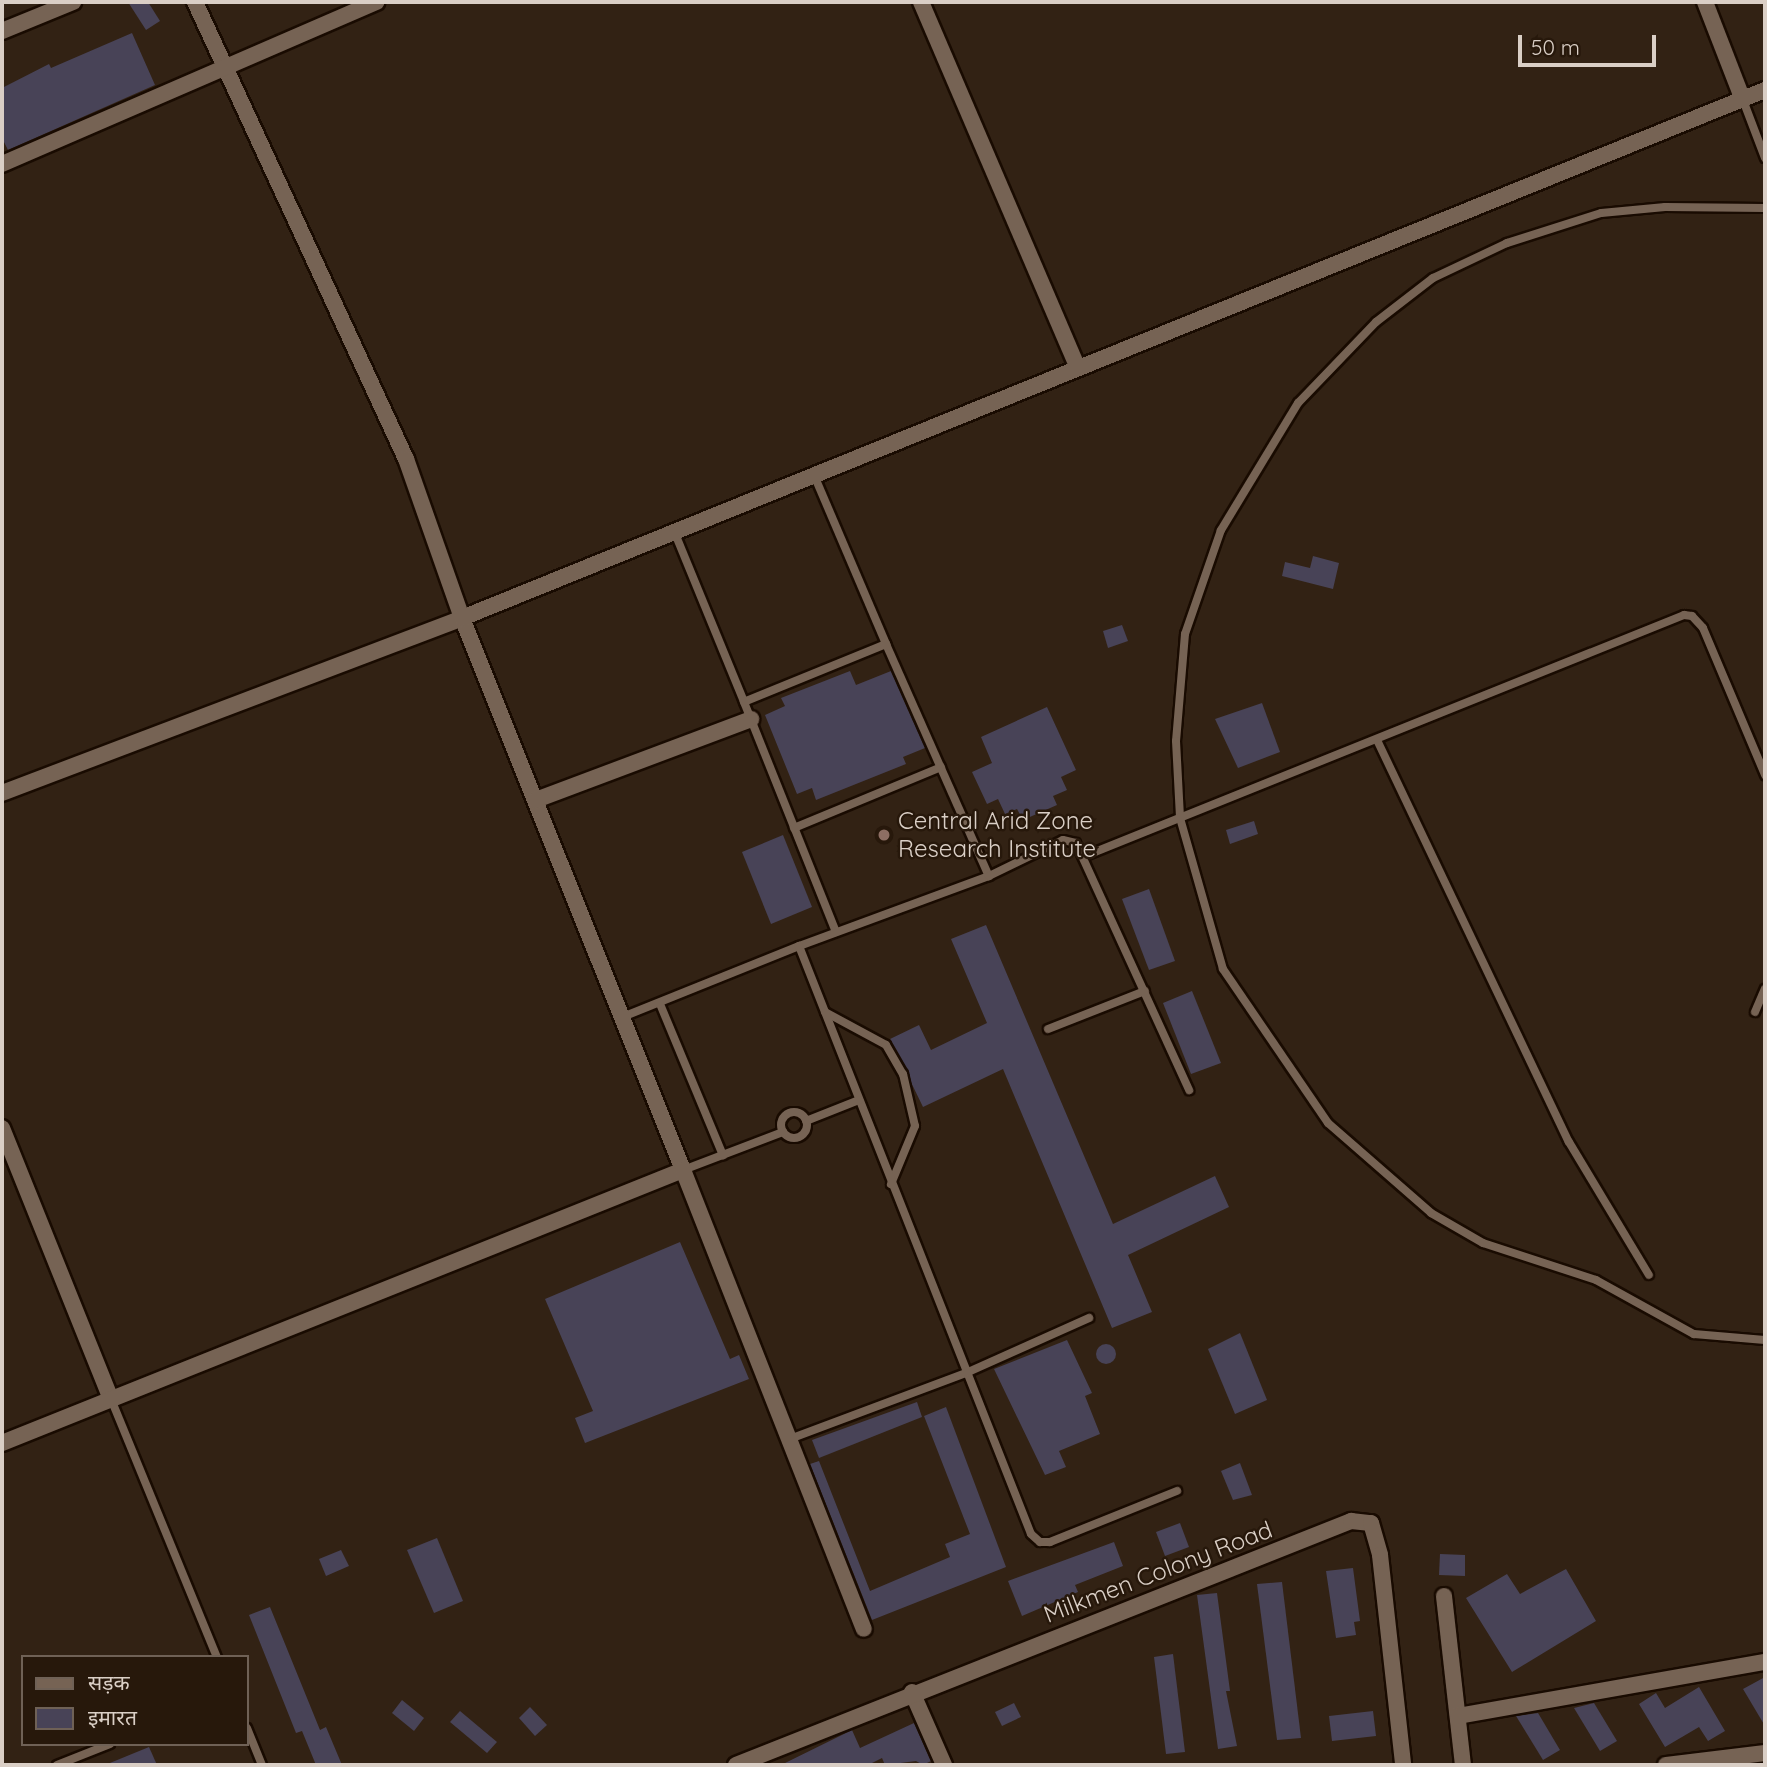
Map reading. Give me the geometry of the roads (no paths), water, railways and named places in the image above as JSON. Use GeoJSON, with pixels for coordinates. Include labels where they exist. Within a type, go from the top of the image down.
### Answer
{"type":"FeatureCollection","features":[{"type":"Feature","properties":{"kind":"street"},"geometry":{"type":"LineString","coordinates":[[2,31],[73,2]]}},
{"type":"Feature","properties":{"kind":"street"},"geometry":{"type":"LineString","coordinates":[[195,2],[406,459],[462,618],[864,1629]]}},
{"type":"Feature","properties":{"kind":"street"},"geometry":{"type":"LineString","coordinates":[[2,164],[377,2]]}},
{"type":"Feature","properties":{"kind":"street"},"geometry":{"type":"LineString","coordinates":[[921,2],[1078,368]]}},
{"type":"Feature","properties":{"kind":"street"},"geometry":{"type":"LineString","coordinates":[[1705,2],[1743,100]]}},
{"type":"Feature","properties":{"kind":"street"},"geometry":{"type":"LineString","coordinates":[[2,793],[462,618],[1765,90]]}},
{"type":"Feature","properties":{"kind":"street"},"geometry":{"type":"LineString","coordinates":[[536,800],[751,719]]}},
{"type":"Feature","properties":{"kind":"street"},"geometry":{"type":"LineString","coordinates":[[2,1128],[111,1399]]}},
{"type":"Feature","properties":{"kind":"street"},"geometry":{"type":"LineString","coordinates":[[2,1443],[683,1170]]}},
{"type":"Feature","properties":{"kind":"street","name":"Milkmen Colony Road"},"geometry":{"type":"LineString","coordinates":[[736,1765],[912,1692],[1351,1521],[1371,1523],[1380,1555],[1404,1765]]}},
{"type":"Feature","properties":{"kind":"street"},"geometry":{"type":"LineString","coordinates":[[1444,1596],[1464,1765]]}},
{"type":"Feature","properties":{"kind":"street"},"geometry":{"type":"LineString","coordinates":[[1458,1716],[1765,1662]]}},
{"type":"Feature","properties":{"kind":"street"},"geometry":{"type":"LineString","coordinates":[[912,1692],[944,1765]]}},
{"type":"Feature","properties":{"kind":"street"},"geometry":{"type":"LineString","coordinates":[[1666,1765],[1724,1762],[1765,1753]]}},
{"type":"Feature","properties":{"kind":"lane"},"geometry":{"type":"LineString","coordinates":[[1743,100],[1765,159]]}},
{"type":"Feature","properties":{"kind":"lane"},"geometry":{"type":"LineString","coordinates":[[1765,208],[1665,207],[1601,213],[1507,243],[1433,278],[1376,322],[1307,394],[1221,530],[1185,634],[1176,741],[1180,818],[1223,970],[1328,1123],[1431,1213],[1483,1243],[1595,1280],[1694,1334],[1765,1340]]}},
{"type":"Feature","properties":{"kind":"lane"},"geometry":{"type":"LineString","coordinates":[[814,475],[989,876]]}},
{"type":"Feature","properties":{"kind":"lane"},"geometry":{"type":"LineString","coordinates":[[674,531],[835,929]]}},
{"type":"Feature","properties":{"kind":"lane"},"geometry":{"type":"LineString","coordinates":[[1085,856],[1684,615],[1703,628],[1765,775]]}},
{"type":"Feature","properties":{"kind":"lane"},"geometry":{"type":"LineString","coordinates":[[744,702],[886,645]]}},
{"type":"Feature","properties":{"kind":"lane"},"geometry":{"type":"LineString","coordinates":[[1377,740],[1569,1142],[1649,1275]]}},
{"type":"Feature","properties":{"kind":"lane"},"geometry":{"type":"LineString","coordinates":[[794,828],[940,767]]}},
{"type":"Feature","properties":{"kind":"lane"},"geometry":{"type":"LineString","coordinates":[[620,1018],[660,1004],[835,929],[989,876],[1063,840],[1076,843],[1085,856],[1189,1090]]}},
{"type":"Feature","properties":{"kind":"lane"},"geometry":{"type":"LineString","coordinates":[[799,946],[1027,1527],[1040,1542],[1051,1542],[1177,1491]]}},
{"type":"Feature","properties":{"kind":"lane"},"geometry":{"type":"LineString","coordinates":[[1755,1012],[1765,989]]}},
{"type":"Feature","properties":{"kind":"lane"},"geometry":{"type":"LineString","coordinates":[[1048,1029],[1144,990]]}},
{"type":"Feature","properties":{"kind":"lane"},"geometry":{"type":"LineString","coordinates":[[660,1004],[723,1155]]}},
{"type":"Feature","properties":{"kind":"lane"},"geometry":{"type":"LineString","coordinates":[[825,1012],[886,1045],[903,1074],[915,1126],[891,1184]]}},
{"type":"Feature","properties":{"kind":"lane"},"geometry":{"type":"LineString","coordinates":[[806,1121],[859,1100]]}},
{"type":"Feature","properties":{"kind":"lane"},"geometry":{"type":"LineString","coordinates":[[783,1132],[782,1122],[789,1114],[799,1114],[806,1121]]}},
{"type":"Feature","properties":{"kind":"lane"},"geometry":{"type":"LineString","coordinates":[[683,1170],[783,1132],[798,1138],[804,1133],[806,1121]]}},
{"type":"Feature","properties":{"kind":"lane"},"geometry":{"type":"LineString","coordinates":[[787,1440],[966,1373],[1089,1318]]}},
{"type":"Feature","properties":{"kind":"lane"},"geometry":{"type":"LineString","coordinates":[[111,1399],[216,1655]]}},
{"type":"Feature","properties":{"kind":"lane"},"geometry":{"type":"LineString","coordinates":[[248,1730],[262,1765]]}},
{"type":"Feature","properties":{"kind":"lane"},"geometry":{"type":"LineString","coordinates":[[57,1765],[105,1746]]}},
{"type":"Feature","properties":{"kind":"place","name":"Central Arid Zone Research Institute"},"geometry":{"type":"Point","coordinates":[884,835]}}]}
